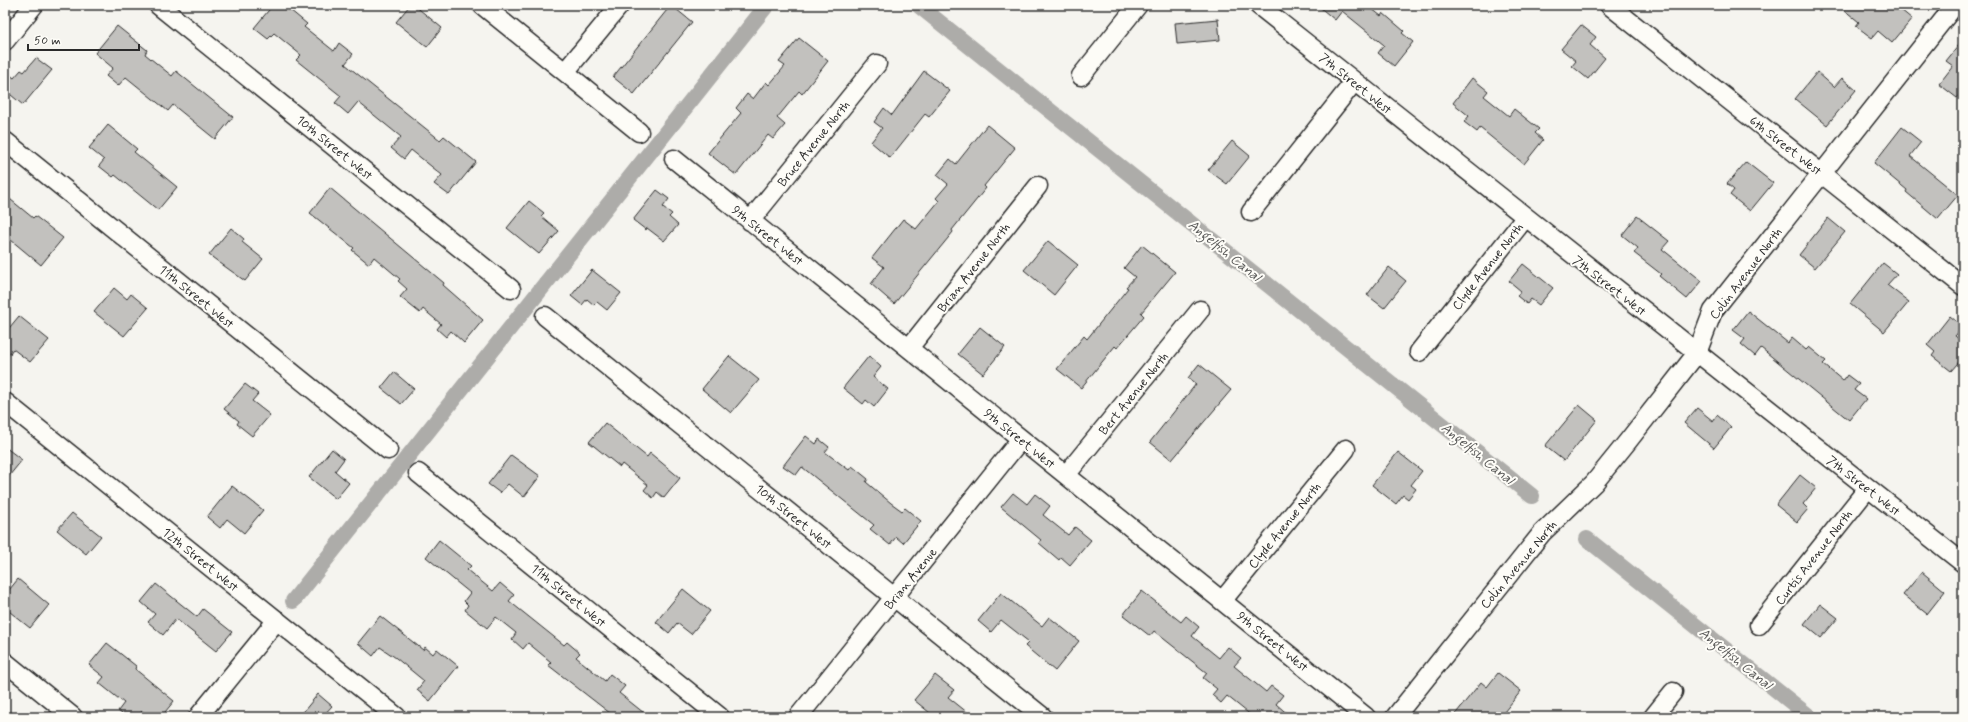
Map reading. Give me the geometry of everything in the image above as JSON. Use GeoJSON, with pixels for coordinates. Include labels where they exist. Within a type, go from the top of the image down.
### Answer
{"type":"FeatureCollection","features":[{"type":"Feature","properties":{"kind":"street"},"geometry":{"type":"LineString","coordinates":[[5,41],[34,5]]}},
{"type":"Feature","properties":{"kind":"street","name":"10th Street West"},"geometry":{"type":"LineString","coordinates":[[158,5],[511,289]]}},
{"type":"Feature","properties":{"kind":"street"},"geometry":{"type":"LineString","coordinates":[[482,5],[639,132]]}},
{"type":"Feature","properties":{"kind":"street"},"geometry":{"type":"LineString","coordinates":[[565,72],[620,5]]}},
{"type":"Feature","properties":{"kind":"street"},"geometry":{"type":"LineString","coordinates":[[1081,76],[1138,5]]}},
{"type":"Feature","properties":{"kind":"street","name":"7th Street West"},"geometry":{"type":"LineString","coordinates":[[1258,5],[1525,218],[1963,563]]}},
{"type":"Feature","properties":{"kind":"street","name":"6th Street West"},"geometry":{"type":"LineString","coordinates":[[1609,5],[1963,286]]}},
{"type":"Feature","properties":{"kind":"street","name":"Colin Avenue North"},"geometry":{"type":"LineString","coordinates":[[1395,717],[1542,533],[1594,483],[1697,353],[1713,311],[1956,5]]}},
{"type":"Feature","properties":{"kind":"street"},"geometry":{"type":"LineString","coordinates":[[1959,5],[1963,8]]}},
{"type":"Feature","properties":{"kind":"street","name":"Bruce Avenue North"},"geometry":{"type":"LineString","coordinates":[[750,221],[877,64]]}},
{"type":"Feature","properties":{"kind":"street"},"geometry":{"type":"LineString","coordinates":[[1251,212],[1354,82]]}},
{"type":"Feature","properties":{"kind":"street","name":"11th Street West"},"geometry":{"type":"LineString","coordinates":[[5,141],[388,450]]}},
{"type":"Feature","properties":{"kind":"street","name":"9th Street West"},"geometry":{"type":"LineString","coordinates":[[674,159],[1366,717]]}},
{"type":"Feature","properties":{"kind":"street","name":"Brian Avenue North"},"geometry":{"type":"LineString","coordinates":[[909,348],[1038,186]]}},
{"type":"Feature","properties":{"kind":"street","name":"Clyde Avenue North"},"geometry":{"type":"LineString","coordinates":[[1419,352],[1525,218]]}},
{"type":"Feature","properties":{"kind":"street","name":"Bert Avenue North"},"geometry":{"type":"LineString","coordinates":[[1066,475],[1200,310]]}},
{"type":"Feature","properties":{"kind":"street","name":"10th Street West"},"geometry":{"type":"LineString","coordinates":[[545,316],[1043,717]]}},
{"type":"Feature","properties":{"kind":"street","name":"12th Street West"},"geometry":{"type":"LineString","coordinates":[[5,402],[397,717]]}},
{"type":"Feature","properties":{"kind":"street","name":"Brian Avenue"},"geometry":{"type":"LineString","coordinates":[[798,717],[1021,439]]}},
{"type":"Feature","properties":{"kind":"street","name":"Clyde Avenue North"},"geometry":{"type":"LineString","coordinates":[[1222,601],[1346,449]]}},
{"type":"Feature","properties":{"kind":"street","name":"11th Street West"},"geometry":{"type":"LineString","coordinates":[[418,473],[720,717]]}},
{"type":"Feature","properties":{"kind":"street","name":"Curtis Avenue North"},"geometry":{"type":"LineString","coordinates":[[1759,625],[1868,488]]}},
{"type":"Feature","properties":{"kind":"street"},"geometry":{"type":"LineString","coordinates":[[198,717],[276,620]]}},
{"type":"Feature","properties":{"kind":"street"},"geometry":{"type":"LineString","coordinates":[[5,662],[73,717]]}},
{"type":"Feature","properties":{"kind":"street"},"geometry":{"type":"LineString","coordinates":[[1653,717],[1672,692]]}},
{"type":"Feature","properties":{"kind":"building"},"geometry":{"type":"Polygon","coordinates":[[[273,5],[284,5],[307,24],[304,27],[334,51],[339,43],[353,54],[345,64],[440,140],[444,136],[476,162],[449,195],[434,184],[442,175],[411,150],[404,159],[391,148],[401,137],[358,102],[348,114],[335,103],[341,96],[296,60],[301,55],[274,33],[268,39],[254,28],[273,5]]]}},
{"type":"Feature","properties":{"kind":"building"},"geometry":{"type":"Polygon","coordinates":[[[410,5],[414,5],[442,28],[427,47],[396,22],[410,5]]]}},
{"type":"Feature","properties":{"kind":"building"},"geometry":{"type":"Polygon","coordinates":[[[671,5],[692,22],[634,94],[613,77],[671,5]]]}},
{"type":"Feature","properties":{"kind":"building"},"geometry":{"type":"Polygon","coordinates":[[[1317,5],[1367,5],[1381,16],[1383,13],[1404,31],[1402,33],[1413,42],[1394,66],[1378,53],[1384,45],[1342,11],[1335,20],[1317,5]]]}},
{"type":"Feature","properties":{"kind":"building"},"geometry":{"type":"Polygon","coordinates":[[[1838,5],[1895,5],[1912,19],[1892,43],[1878,31],[1872,38],[1856,26],[1859,22],[1838,5]]]}},
{"type":"Feature","properties":{"kind":"building"},"geometry":{"type":"Polygon","coordinates":[[[1218,19],[1220,40],[1177,44],[1175,23],[1218,19]]]}},
{"type":"Feature","properties":{"kind":"building"},"geometry":{"type":"Polygon","coordinates":[[[1581,25],[1596,37],[1590,45],[1605,58],[1588,79],[1572,66],[1576,61],[1561,49],[1581,25]]]}},
{"type":"Feature","properties":{"kind":"building"},"geometry":{"type":"Polygon","coordinates":[[[117,26],[147,50],[145,54],[172,76],[176,71],[233,117],[215,139],[173,105],[168,111],[126,77],[118,86],[106,76],[113,68],[95,53],[117,26]]]}},
{"type":"Feature","properties":{"kind":"building"},"geometry":{"type":"Polygon","coordinates":[[[799,38],[828,61],[802,94],[799,91],[777,118],[785,125],[773,139],[768,135],[736,175],[708,153],[741,113],[736,108],[747,94],[753,99],[766,82],[769,85],[785,66],[779,62],[799,38]]]}},
{"type":"Feature","properties":{"kind":"building"},"geometry":{"type":"Polygon","coordinates":[[[1963,40],[1963,91],[1957,98],[1939,84],[1953,66],[1946,61],[1963,40]]]}},
{"type":"Feature","properties":{"kind":"building"},"geometry":{"type":"Polygon","coordinates":[[[36,58],[52,70],[23,105],[5,90],[5,71],[14,78],[21,70],[24,72],[36,58]]]}},
{"type":"Feature","properties":{"kind":"building"},"geometry":{"type":"Polygon","coordinates":[[[924,71],[950,91],[929,117],[925,114],[890,158],[871,142],[882,128],[874,122],[884,108],[892,115],[924,71]]]}},
{"type":"Feature","properties":{"kind":"building"},"geometry":{"type":"Polygon","coordinates":[[[1817,72],[1834,87],[1842,78],[1856,90],[1827,125],[1795,99],[1817,72]]]}},
{"type":"Feature","properties":{"kind":"building"},"geometry":{"type":"Polygon","coordinates":[[[1472,78],[1488,91],[1484,96],[1509,116],[1514,109],[1539,129],[1535,133],[1543,140],[1524,164],[1480,128],[1477,132],[1464,122],[1469,116],[1453,103],[1472,78]]]}},
{"type":"Feature","properties":{"kind":"building"},"geometry":{"type":"Polygon","coordinates":[[[108,125],[137,149],[134,152],[177,187],[158,210],[115,175],[113,177],[99,166],[104,160],[89,148],[108,125]]]}},
{"type":"Feature","properties":{"kind":"building"},"geometry":{"type":"Polygon","coordinates":[[[987,125],[1015,148],[984,186],[986,188],[952,230],[953,232],[894,304],[871,284],[884,267],[872,258],[903,219],[916,229],[939,201],[936,198],[948,184],[937,175],[950,159],[956,164],[987,125]]]}},
{"type":"Feature","properties":{"kind":"building"},"geometry":{"type":"Polygon","coordinates":[[[1902,127],[1921,142],[1910,156],[1958,195],[1938,219],[1906,192],[1907,190],[1874,163],[1902,127]]]}},
{"type":"Feature","properties":{"kind":"building"},"geometry":{"type":"Polygon","coordinates":[[[1232,141],[1250,156],[1227,184],[1208,170],[1232,141]]]}},
{"type":"Feature","properties":{"kind":"building"},"geometry":{"type":"Polygon","coordinates":[[[1746,162],[1773,183],[1750,211],[1730,195],[1734,190],[1727,184],[1746,162]]]}},
{"type":"Feature","properties":{"kind":"building"},"geometry":{"type":"Polygon","coordinates":[[[330,188],[444,283],[443,285],[483,320],[464,343],[451,331],[446,337],[437,329],[441,324],[423,309],[420,313],[400,297],[407,289],[398,281],[400,279],[374,257],[369,264],[352,250],[354,248],[310,213],[330,188]]]}},
{"type":"Feature","properties":{"kind":"building"},"geometry":{"type":"Polygon","coordinates":[[[657,190],[669,199],[663,207],[672,214],[669,217],[678,225],[664,241],[647,228],[646,230],[633,220],[657,190]]]}},
{"type":"Feature","properties":{"kind":"building"},"geometry":{"type":"Polygon","coordinates":[[[5,195],[33,218],[35,216],[63,238],[41,265],[5,235],[5,195]]]}},
{"type":"Feature","properties":{"kind":"building"},"geometry":{"type":"Polygon","coordinates":[[[529,201],[544,213],[541,216],[559,231],[539,254],[507,228],[529,201]]]}},
{"type":"Feature","properties":{"kind":"building"},"geometry":{"type":"Polygon","coordinates":[[[1637,216],[1669,241],[1662,249],[1702,281],[1687,299],[1659,276],[1661,274],[1634,253],[1638,248],[1622,235],[1637,216]]]}},
{"type":"Feature","properties":{"kind":"building"},"geometry":{"type":"Polygon","coordinates":[[[1828,218],[1845,232],[1815,268],[1799,255],[1828,218]]]}},
{"type":"Feature","properties":{"kind":"building"},"geometry":{"type":"Polygon","coordinates":[[[231,228],[244,239],[242,242],[263,259],[245,281],[209,255],[231,228]]]}},
{"type":"Feature","properties":{"kind":"building"},"geometry":{"type":"Polygon","coordinates":[[[1048,241],[1078,265],[1054,295],[1024,270],[1048,241]]]}},
{"type":"Feature","properties":{"kind":"building"},"geometry":{"type":"Polygon","coordinates":[[[1142,245],[1175,272],[1141,313],[1144,316],[1117,348],[1115,346],[1081,388],[1057,369],[1084,336],[1087,339],[1128,288],[1126,287],[1135,277],[1124,268],[1142,245]]]}},
{"type":"Feature","properties":{"kind":"building"},"geometry":{"type":"Polygon","coordinates":[[[1883,263],[1897,274],[1887,285],[1909,302],[1884,332],[1850,304],[1883,263]]]}},
{"type":"Feature","properties":{"kind":"building"},"geometry":{"type":"Polygon","coordinates":[[[1523,264],[1553,288],[1539,305],[1531,299],[1527,304],[1517,296],[1521,291],[1509,281],[1523,264]]]}},
{"type":"Feature","properties":{"kind":"building"},"geometry":{"type":"Polygon","coordinates":[[[1389,267],[1406,281],[1384,308],[1367,295],[1389,267]]]}},
{"type":"Feature","properties":{"kind":"building"},"geometry":{"type":"Polygon","coordinates":[[[592,270],[621,293],[607,310],[597,302],[594,305],[587,299],[582,305],[571,296],[592,270]]]}},
{"type":"Feature","properties":{"kind":"building"},"geometry":{"type":"Polygon","coordinates":[[[114,288],[127,299],[131,294],[148,308],[124,336],[94,312],[114,288]]]}},
{"type":"Feature","properties":{"kind":"building"},"geometry":{"type":"Polygon","coordinates":[[[1748,311],[1788,343],[1792,338],[1806,350],[1809,347],[1826,361],[1823,364],[1843,381],[1847,375],[1859,384],[1854,390],[1866,399],[1849,420],[1761,348],[1755,356],[1741,344],[1745,339],[1733,330],[1748,311]]]}},
{"type":"Feature","properties":{"kind":"building"},"geometry":{"type":"Polygon","coordinates":[[[19,316],[49,340],[30,362],[13,349],[5,359],[5,333],[19,316]]]}},
{"type":"Feature","properties":{"kind":"building"},"geometry":{"type":"Polygon","coordinates":[[[1950,316],[1963,327],[1955,336],[1963,342],[1963,357],[1951,371],[1932,356],[1935,352],[1927,345],[1950,316]]]}},
{"type":"Feature","properties":{"kind":"building"},"geometry":{"type":"Polygon","coordinates":[[[980,327],[1005,347],[983,374],[958,354],[980,327]]]}},
{"type":"Feature","properties":{"kind":"building"},"geometry":{"type":"Polygon","coordinates":[[[729,356],[759,380],[731,413],[702,389],[729,356]]]}},
{"type":"Feature","properties":{"kind":"building"},"geometry":{"type":"Polygon","coordinates":[[[869,356],[881,367],[873,377],[888,389],[874,407],[866,400],[863,404],[843,388],[869,356]]]}},
{"type":"Feature","properties":{"kind":"building"},"geometry":{"type":"Polygon","coordinates":[[[1199,364],[1231,390],[1172,460],[1150,442],[1196,384],[1188,378],[1199,364]]]}},
{"type":"Feature","properties":{"kind":"building"},"geometry":{"type":"Polygon","coordinates":[[[394,372],[414,389],[401,404],[381,388],[394,372]]]}},
{"type":"Feature","properties":{"kind":"building"},"geometry":{"type":"Polygon","coordinates":[[[245,384],[258,394],[252,401],[270,415],[252,436],[237,424],[239,421],[224,409],[245,384]]]}},
{"type":"Feature","properties":{"kind":"building"},"geometry":{"type":"Polygon","coordinates":[[[1579,405],[1597,420],[1564,461],[1545,446],[1579,405]]]}},
{"type":"Feature","properties":{"kind":"building"},"geometry":{"type":"Polygon","coordinates":[[[1697,408],[1713,421],[1717,415],[1731,427],[1714,448],[1684,423],[1697,408]]]}},
{"type":"Feature","properties":{"kind":"building"},"geometry":{"type":"Polygon","coordinates":[[[605,423],[647,457],[650,453],[680,478],[664,498],[657,492],[653,498],[644,490],[648,485],[622,464],[620,467],[589,442],[605,423]]]}},
{"type":"Feature","properties":{"kind":"building"},"geometry":{"type":"Polygon","coordinates":[[[806,436],[816,444],[819,439],[829,447],[825,452],[849,470],[852,466],[868,479],[866,482],[891,503],[902,511],[905,508],[921,521],[903,543],[896,537],[890,545],[870,529],[874,525],[802,467],[796,475],[783,466],[806,436]]]}},
{"type":"Feature","properties":{"kind":"building"},"geometry":{"type":"Polygon","coordinates":[[[5,447],[22,460],[5,481],[5,447]]]}},
{"type":"Feature","properties":{"kind":"building"},"geometry":{"type":"Polygon","coordinates":[[[332,449],[344,459],[335,471],[349,483],[336,499],[309,477],[332,449]]]}},
{"type":"Feature","properties":{"kind":"building"},"geometry":{"type":"Polygon","coordinates":[[[1398,452],[1422,471],[1411,485],[1416,489],[1408,499],[1403,495],[1396,504],[1372,485],[1398,452]]]}},
{"type":"Feature","properties":{"kind":"building"},"geometry":{"type":"Polygon","coordinates":[[[511,455],[540,476],[524,497],[508,484],[500,493],[488,484],[511,455]]]}},
{"type":"Feature","properties":{"kind":"building"},"geometry":{"type":"Polygon","coordinates":[[[1800,475],[1816,488],[1803,504],[1808,509],[1797,522],[1776,505],[1800,475]]]}},
{"type":"Feature","properties":{"kind":"building"},"geometry":{"type":"Polygon","coordinates":[[[232,486],[263,510],[244,533],[227,519],[220,528],[207,517],[232,486]]]}},
{"type":"Feature","properties":{"kind":"building"},"geometry":{"type":"Polygon","coordinates":[[[1013,493],[1027,504],[1035,494],[1050,506],[1043,515],[1068,535],[1075,527],[1091,540],[1070,565],[1061,557],[1059,560],[1039,543],[1041,540],[1001,507],[1013,493]]]}},
{"type":"Feature","properties":{"kind":"building"},"geometry":{"type":"Polygon","coordinates":[[[72,513],[101,536],[86,554],[57,530],[72,513]]]}},
{"type":"Feature","properties":{"kind":"building"},"geometry":{"type":"Polygon","coordinates":[[[439,540],[471,566],[467,570],[493,591],[500,583],[514,595],[509,601],[564,645],[567,642],[580,653],[576,657],[605,681],[610,674],[625,686],[619,693],[649,717],[615,717],[548,665],[551,662],[528,643],[523,649],[512,639],[516,633],[496,617],[487,628],[465,610],[468,605],[464,601],[470,593],[426,557],[439,540]]]}},
{"type":"Feature","properties":{"kind":"building"},"geometry":{"type":"Polygon","coordinates":[[[1922,572],[1945,591],[1927,614],[1903,595],[1922,572]]]}},
{"type":"Feature","properties":{"kind":"building"},"geometry":{"type":"Polygon","coordinates":[[[18,579],[49,605],[30,628],[5,608],[5,595],[18,579]]]}},
{"type":"Feature","properties":{"kind":"building"},"geometry":{"type":"Polygon","coordinates":[[[156,584],[197,617],[203,609],[232,632],[216,651],[176,619],[163,635],[148,622],[155,614],[141,602],[156,584]]]}},
{"type":"Feature","properties":{"kind":"building"},"geometry":{"type":"Polygon","coordinates":[[[683,589],[710,611],[691,634],[677,623],[669,633],[656,622],[683,589]]]}},
{"type":"Feature","properties":{"kind":"building"},"geometry":{"type":"Polygon","coordinates":[[[1142,591],[1181,622],[1186,616],[1199,627],[1192,636],[1219,658],[1228,647],[1241,658],[1234,666],[1266,692],[1271,686],[1283,695],[1276,704],[1291,717],[1253,717],[1227,696],[1221,703],[1212,695],[1217,689],[1203,678],[1207,673],[1154,631],[1150,636],[1123,615],[1142,591]]]}},
{"type":"Feature","properties":{"kind":"building"},"geometry":{"type":"Polygon","coordinates":[[[1001,593],[1042,626],[1049,617],[1079,641],[1055,671],[1025,646],[1029,642],[1001,620],[991,632],[978,621],[1001,593]]]}},
{"type":"Feature","properties":{"kind":"building"},"geometry":{"type":"Polygon","coordinates":[[[1820,604],[1838,618],[1821,638],[1804,624],[1820,604]]]}},
{"type":"Feature","properties":{"kind":"building"},"geometry":{"type":"Polygon","coordinates":[[[380,616],[423,650],[425,647],[433,654],[437,649],[458,666],[430,701],[417,690],[424,681],[396,658],[380,647],[373,656],[358,643],[380,616]]]}},
{"type":"Feature","properties":{"kind":"building"},"geometry":{"type":"Polygon","coordinates":[[[107,643],[136,666],[135,669],[174,701],[161,717],[149,717],[142,711],[137,717],[126,717],[118,711],[124,703],[99,683],[104,677],[89,665],[107,643]]]}},
{"type":"Feature","properties":{"kind":"building"},"geometry":{"type":"Polygon","coordinates":[[[1498,673],[1521,691],[1500,717],[1453,717],[1481,682],[1487,687],[1498,673]]]}},
{"type":"Feature","properties":{"kind":"building"},"geometry":{"type":"Polygon","coordinates":[[[935,675],[954,690],[948,697],[973,717],[935,717],[914,700],[935,675]]]}},
{"type":"Feature","properties":{"kind":"building"},"geometry":{"type":"Polygon","coordinates":[[[318,694],[332,706],[322,717],[299,717],[318,694]]]}},
{"type":"Feature","properties":{"kind":"waterway"},"geometry":{"type":"LineString","coordinates":[[293,601],[767,5]]}},
{"type":"Feature","properties":{"kind":"waterway","name":"Angelfish Canal"},"geometry":{"type":"LineString","coordinates":[[918,5],[1532,496]]}},
{"type":"Feature","properties":{"kind":"waterway","name":"Angelfish Canal"},"geometry":{"type":"LineString","coordinates":[[1587,539],[1810,717]]}}]}
